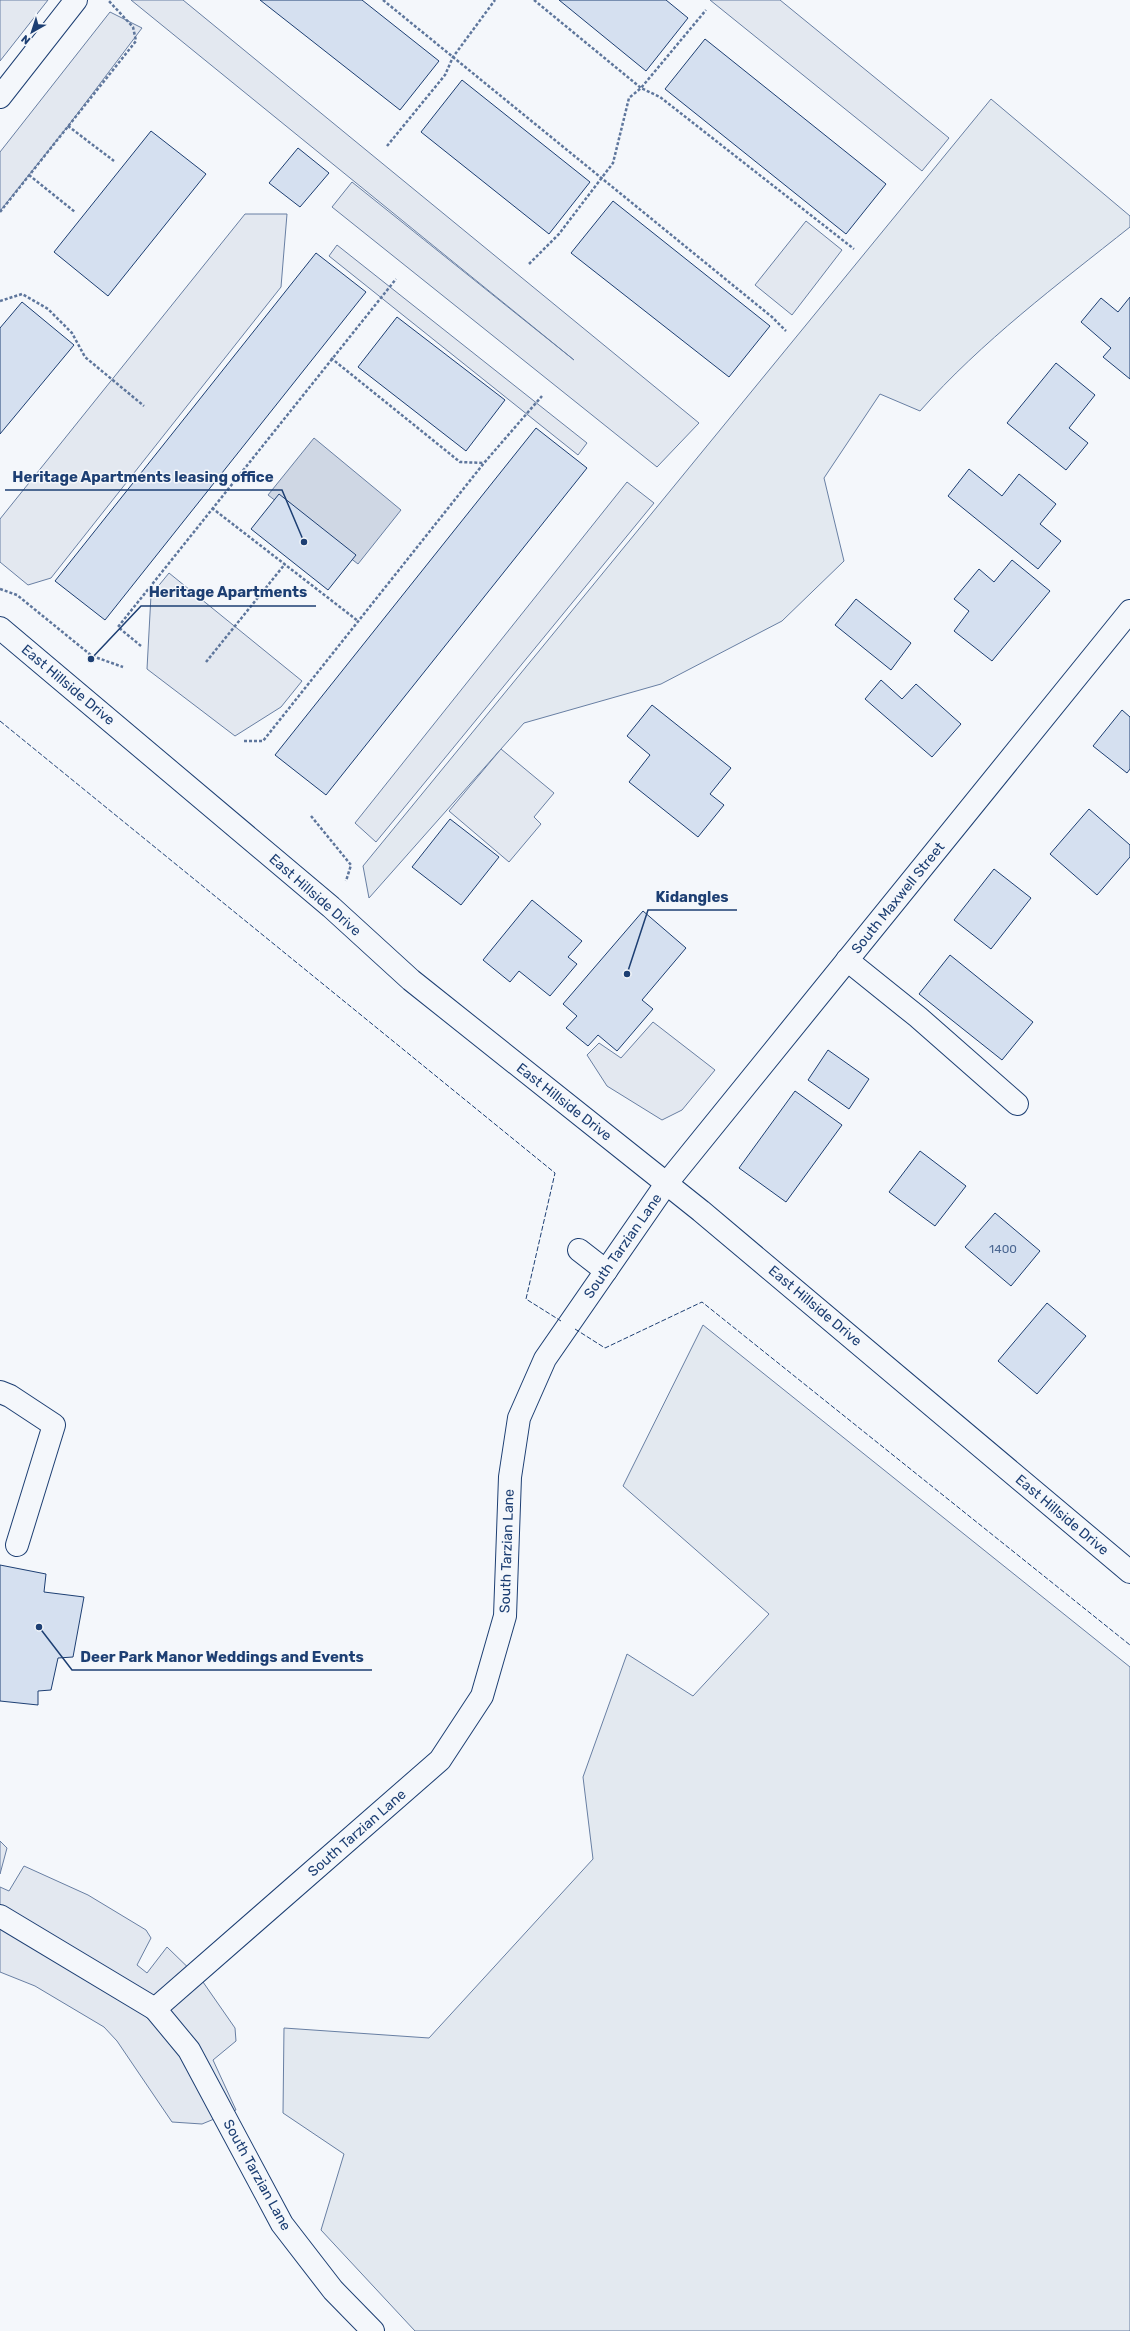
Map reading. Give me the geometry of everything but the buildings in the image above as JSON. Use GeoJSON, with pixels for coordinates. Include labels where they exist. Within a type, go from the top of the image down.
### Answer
{"type":"FeatureCollection","features":[{"type":"Feature","properties":{"kind":"main road"},"geometry":{"type":"LineString","coordinates":[[0,97],[76,0]]}},
{"type":"Feature","properties":{"kind":"main road","name":"South Maxwell Street"},"geometry":{"type":"LineString","coordinates":[[666,1184],[1130,611]]}},
{"type":"Feature","properties":{"kind":"main road","name":"East Hillside Drive"},"geometry":{"type":"LineString","coordinates":[[0,628],[331,908],[411,980],[714,1221],[1130,1572]]}},
{"type":"Feature","properties":{"kind":"main road"},"geometry":{"type":"LineString","coordinates":[[848,960],[918,1017],[1017,1104]]}},
{"type":"Feature","properties":{"kind":"main road","name":"South Tarzian Lane"},"geometry":{"type":"LineString","coordinates":[[155,2009],[440,1760],[482,1696],[506,1616],[510,1477],[519,1418],[545,1359],[666,1184]]}},
{"type":"Feature","properties":{"kind":"main road"},"geometry":{"type":"LineString","coordinates":[[579,1250],[606,1271]]}},
{"type":"Feature","properties":{"kind":"main road"},"geometry":{"type":"LineString","coordinates":[[0,1392],[10,1396],[54,1425],[17,1545]]}},
{"type":"Feature","properties":{"kind":"main road","name":"South Tarzian Lane"},"geometry":{"type":"LineString","coordinates":[[0,1916],[155,2009],[189,2050],[282,2224],[333,2290],[373,2331]]}},
{"type":"Feature","properties":{"kind":"path"},"geometry":{"type":"LineString","coordinates":[[0,212],[136,41],[133,27],[108,0]]}},
{"type":"Feature","properties":{"kind":"path"},"geometry":{"type":"LineString","coordinates":[[383,0],[772,317],[786,331]]}},
{"type":"Feature","properties":{"kind":"path"},"geometry":{"type":"LineString","coordinates":[[387,146],[445,75],[453,57],[495,0]]}},
{"type":"Feature","properties":{"kind":"path"},"geometry":{"type":"LineString","coordinates":[[534,0],[641,88],[660,97],[854,249]]}},
{"type":"Feature","properties":{"kind":"path"},"geometry":{"type":"LineString","coordinates":[[530,264],[558,234],[613,163],[629,98],[641,88],[706,10]]}},
{"type":"Feature","properties":{"kind":"path"},"geometry":{"type":"LineString","coordinates":[[68,126],[114,161]]}},
{"type":"Feature","properties":{"kind":"path"},"geometry":{"type":"LineString","coordinates":[[29,175],[75,212]]}},
{"type":"Feature","properties":{"kind":"path"},"geometry":{"type":"LineString","coordinates":[[141,646],[118,627],[331,358],[396,279]]}},
{"type":"Feature","properties":{"kind":"path"},"geometry":{"type":"LineString","coordinates":[[0,301],[22,294],[48,309],[72,333],[85,357],[144,406]]}},
{"type":"Feature","properties":{"kind":"path"},"geometry":{"type":"LineString","coordinates":[[331,358],[460,462],[484,463]]}},
{"type":"Feature","properties":{"kind":"path"},"geometry":{"type":"LineString","coordinates":[[244,740],[263,741],[484,463],[542,396]]}},
{"type":"Feature","properties":{"kind":"path"},"geometry":{"type":"LineString","coordinates":[[212,508],[358,621]]}},
{"type":"Feature","properties":{"kind":"path"},"geometry":{"type":"LineString","coordinates":[[206,662],[285,564]]}},
{"type":"Feature","properties":{"kind":"path"},"geometry":{"type":"LineString","coordinates":[[0,589],[17,595],[92,656],[123,667]]}},
{"type":"Feature","properties":{"kind":"path"},"geometry":{"type":"LineString","coordinates":[[311,816],[351,865]]}},
{"type":"Feature","properties":{"kind":"shaded area"},"geometry":{"type":"Polygon","coordinates":[[[0,0],[48,0],[0,61],[0,0]]]}},
{"type":"Feature","properties":{"kind":"shaded area"},"geometry":{"type":"Polygon","coordinates":[[[131,0],[183,0],[699,423],[657,467],[332,207],[352,182],[574,360],[131,0]]]}},
{"type":"Feature","properties":{"kind":"shaded area"},"geometry":{"type":"Polygon","coordinates":[[[710,0],[780,0],[949,138],[922,171],[710,0]]]}},
{"type":"Feature","properties":{"kind":"shaded area"},"geometry":{"type":"Polygon","coordinates":[[[110,12],[142,28],[68,126],[0,211],[0,152],[110,12]]]}},
{"type":"Feature","properties":{"kind":"shaded area"},"geometry":{"type":"Polygon","coordinates":[[[991,99],[1130,216],[1130,227],[994,337],[944,385],[920,411],[880,394],[824,478],[844,561],[782,621],[661,684],[524,723],[369,898],[363,866],[991,99]]]}},
{"type":"Feature","properties":{"kind":"shaded area"},"geometry":{"type":"Polygon","coordinates":[[[245,214],[287,214],[281,287],[51,578],[28,585],[0,562],[0,519],[245,214]]]}},
{"type":"Feature","properties":{"kind":"shaded area"},"geometry":{"type":"Polygon","coordinates":[[[806,221],[842,250],[792,315],[755,285],[806,221]]]}},
{"type":"Feature","properties":{"kind":"shaded area"},"geometry":{"type":"Polygon","coordinates":[[[337,245],[587,443],[578,455],[329,256],[337,245]]]}},
{"type":"Feature","properties":{"kind":"shaded area"},"geometry":{"type":"Polygon","coordinates":[[[314,438],[401,510],[358,564],[268,495],[314,438]]]}},
{"type":"Feature","properties":{"kind":"shaded area"},"geometry":{"type":"Polygon","coordinates":[[[627,482],[654,503],[376,842],[355,823],[627,482]]]}},
{"type":"Feature","properties":{"kind":"shaded area"},"geometry":{"type":"Polygon","coordinates":[[[169,573],[302,681],[281,707],[235,736],[147,669],[151,595],[169,573]]]}},
{"type":"Feature","properties":{"kind":"shaded area"},"geometry":{"type":"Polygon","coordinates":[[[501,749],[554,793],[534,817],[541,824],[509,862],[449,811],[501,749]]]}},
{"type":"Feature","properties":{"kind":"shaded area"},"geometry":{"type":"Polygon","coordinates":[[[653,1022],[715,1070],[682,1110],[662,1120],[607,1086],[587,1055],[599,1043],[621,1058],[653,1022]]]}},
{"type":"Feature","properties":{"kind":"shaded area"},"geometry":{"type":"Polygon","coordinates":[[[703,1325],[1130,1667],[1130,2331],[415,2331],[321,2230],[344,2154],[283,2113],[284,2028],[429,2038],[593,1859],[583,1777],[627,1654],[693,1696],[769,1614],[623,1486],[703,1325]]]}},
{"type":"Feature","properties":{"kind":"shaded area"},"geometry":{"type":"Polygon","coordinates":[[[0,1841],[7,1848],[0,1874],[0,1841]]]}},
{"type":"Feature","properties":{"kind":"shaded area"},"geometry":{"type":"Polygon","coordinates":[[[24,1866],[88,1895],[146,1930],[151,1938],[137,1965],[147,1973],[167,1947],[203,1982],[235,2028],[236,2041],[213,2060],[236,2110],[202,2124],[172,2122],[117,2041],[104,2027],[35,1986],[0,1972],[0,1887],[9,1891],[24,1866]]]}},
{"type":"Feature","properties":{"kind":"fence"},"geometry":{"type":"LineString","coordinates":[[0,721],[555,1173],[526,1299],[561,1321]]}},
{"type":"Feature","properties":{"kind":"fence"},"geometry":{"type":"LineString","coordinates":[[575,1329],[605,1348],[702,1302],[1130,1645]]}},
{"type":"Feature","properties":{"kind":"place","name":"Heritage Apartments leasing office"},"geometry":{"type":"Point","coordinates":[304,542]}},
{"type":"Feature","properties":{"kind":"place","name":"Heritage Apartments"},"geometry":{"type":"Point","coordinates":[91,659]}},
{"type":"Feature","properties":{"kind":"place","name":"Kidangles"},"geometry":{"type":"Point","coordinates":[627,974]}},
{"type":"Feature","properties":{"kind":"place","name":"Deer Park Manor Weddings and Events"},"geometry":{"type":"Point","coordinates":[39,1627]}}]}
